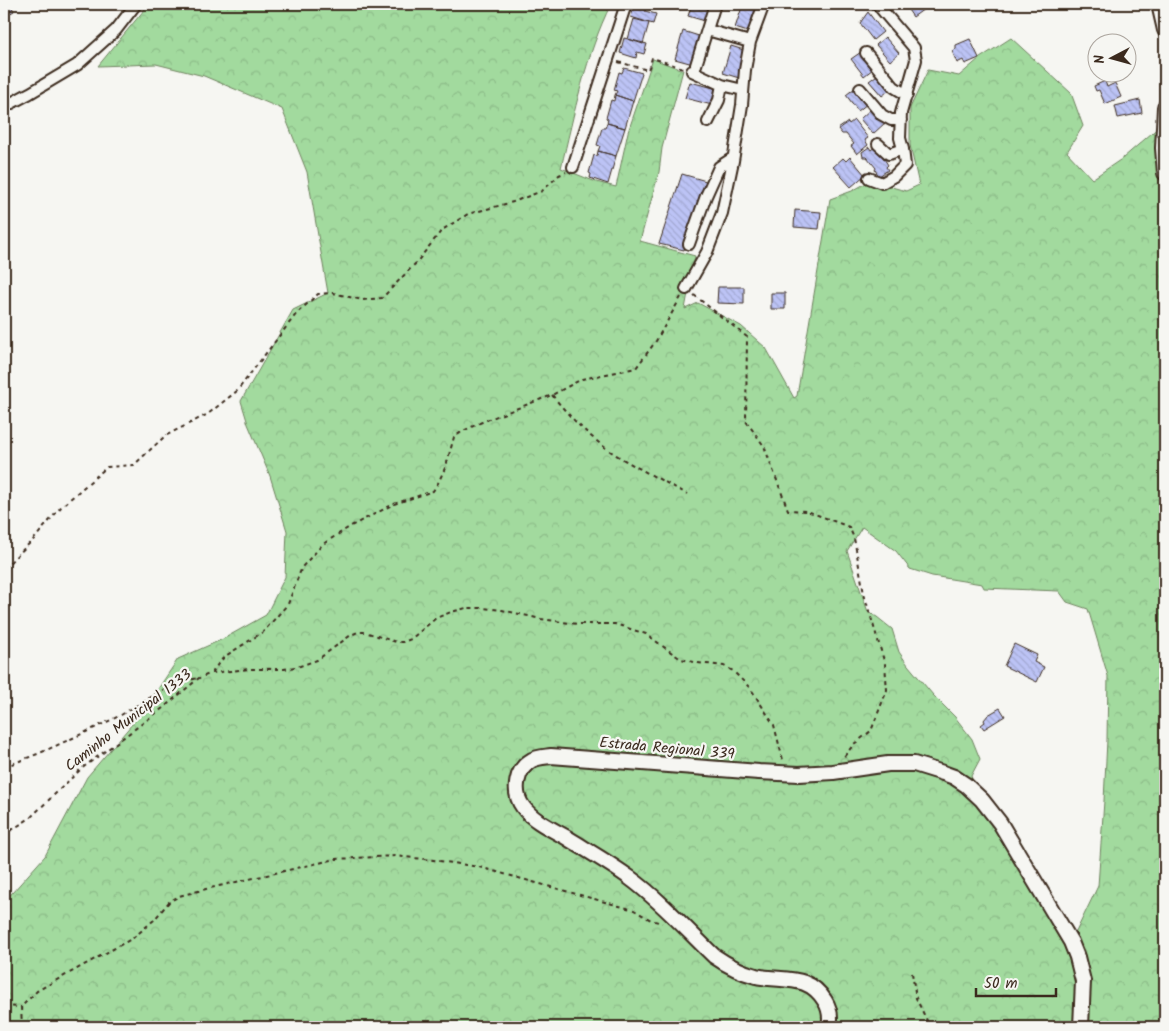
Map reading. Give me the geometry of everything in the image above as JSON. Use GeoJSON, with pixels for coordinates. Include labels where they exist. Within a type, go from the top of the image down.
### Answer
{"type":"FeatureCollection","features":[{"type":"Feature","properties":{"kind":"main road"},"geometry":{"type":"LineString","coordinates":[[1159,4],[1165,30]]}},
{"type":"Feature","properties":{"kind":"main road"},"geometry":{"type":"LineString","coordinates":[[1165,107],[1163,148],[1165,173]]}},
{"type":"Feature","properties":{"kind":"main road","name":"Estrada Regional 339"},"geometry":{"type":"LineString","coordinates":[[829,1027],[830,1021],[827,1005],[822,996],[810,985],[798,981],[746,973],[732,967],[714,956],[630,878],[529,814],[522,806],[517,792],[517,782],[525,766],[532,760],[551,756],[786,774],[833,772],[888,764],[914,764],[932,768],[954,777],[982,800],[1000,822],[1071,942],[1078,957],[1083,981],[1081,1027]]}},
{"type":"Feature","properties":{"kind":"street"},"geometry":{"type":"LineString","coordinates":[[4,107],[77,65],[116,30],[136,4]]}},
{"type":"Feature","properties":{"kind":"street"},"geometry":{"type":"LineString","coordinates":[[574,167],[626,4]]}},
{"type":"Feature","properties":{"kind":"street"},"geometry":{"type":"LineString","coordinates":[[714,4],[694,68],[722,85],[743,90]]}},
{"type":"Feature","properties":{"kind":"street"},"geometry":{"type":"LineString","coordinates":[[686,289],[707,252],[722,214],[742,105],[750,42],[764,4]]}},
{"type":"Feature","properties":{"kind":"street"},"geometry":{"type":"LineString","coordinates":[[869,178],[882,183],[894,176],[905,165],[900,138],[901,120],[916,60],[914,48],[877,4]]}},
{"type":"Feature","properties":{"kind":"street"},"geometry":{"type":"LineString","coordinates":[[707,30],[750,42]]}},
{"type":"Feature","properties":{"kind":"street"},"geometry":{"type":"LineString","coordinates":[[866,53],[894,87],[906,95]]}},
{"type":"Feature","properties":{"kind":"street"},"geometry":{"type":"LineString","coordinates":[[708,122],[719,100],[722,85]]}},
{"type":"Feature","properties":{"kind":"street"},"geometry":{"type":"LineString","coordinates":[[860,89],[882,115],[891,120],[901,120]]}},
{"type":"Feature","properties":{"kind":"street"},"geometry":{"type":"LineString","coordinates":[[878,144],[889,154],[903,149]]}},
{"type":"Feature","properties":{"kind":"street"},"geometry":{"type":"LineString","coordinates":[[689,244],[706,196],[719,167],[733,158]]}},
{"type":"Feature","properties":{"kind":"path"},"geometry":{"type":"LineString","coordinates":[[608,59],[648,70],[652,58],[694,68]]}},
{"type":"Feature","properties":{"kind":"path"},"geometry":{"type":"LineString","coordinates":[[4,568],[35,538],[61,507],[107,467],[134,465],[166,436],[208,414],[237,391],[297,313],[318,294],[333,293],[362,300],[382,298],[416,263],[442,230],[468,214],[513,202],[542,191],[560,175],[574,167]]}},
{"type":"Feature","properties":{"kind":"path"},"geometry":{"type":"LineString","coordinates":[[212,673],[220,661],[262,632],[288,604],[302,568],[323,544],[351,526],[394,504],[433,490],[446,466],[454,437],[484,421],[552,395],[582,379],[636,368],[656,341],[686,289],[747,337],[746,421],[764,446],[788,510],[807,512],[849,527],[854,538],[864,594],[885,664],[887,690],[871,731],[854,744],[833,772]]}},
{"type":"Feature","properties":{"kind":"path"},"geometry":{"type":"LineString","coordinates":[[552,395],[570,418],[611,452],[688,494]]}},
{"type":"Feature","properties":{"kind":"path","name":"Caminho Municipal 1333"},"geometry":{"type":"LineString","coordinates":[[4,835],[30,818],[81,769],[199,678],[212,673],[284,669],[300,666],[317,660],[358,632],[365,632],[396,642],[403,642],[411,639],[436,618],[466,608],[502,610],[541,619],[577,624],[615,624],[646,634],[681,658],[698,663],[724,666],[733,671],[750,689],[774,725],[786,774]]}},
{"type":"Feature","properties":{"kind":"path"},"geometry":{"type":"LineString","coordinates":[[4,767],[40,753],[121,715],[173,684],[199,678]]}},
{"type":"Feature","properties":{"kind":"path"},"geometry":{"type":"LineString","coordinates":[[22,1027],[21,1007],[36,991],[133,938],[154,920],[169,902],[179,896],[206,888],[336,859],[395,856],[479,867],[634,910],[651,920],[667,924],[677,920]]}},
{"type":"Feature","properties":{"kind":"path"},"geometry":{"type":"LineString","coordinates":[[912,973],[916,998],[930,1027]]}},
{"type":"Feature","properties":{"kind":"path"},"geometry":{"type":"LineString","coordinates":[[4,1006],[21,1007]]}},
{"type":"Feature","properties":{"kind":"green space"},"geometry":{"type":"Polygon","coordinates":[[[149,4],[611,4],[594,43],[561,168],[596,182],[616,187],[628,132],[653,59],[683,70],[662,148],[659,172],[640,241],[695,256],[685,309],[698,303],[741,326],[766,348],[794,398],[797,396],[830,199],[852,191],[870,181],[906,191],[919,185],[910,145],[910,108],[928,70],[959,76],[980,58],[1011,38],[1071,93],[1083,126],[1067,152],[1092,179],[1123,158],[1160,126],[1165,153],[1165,1027],[4,1027],[4,902],[45,856],[87,777],[144,710],[178,659],[223,639],[266,615],[285,577],[287,531],[270,476],[248,424],[241,401],[293,310],[328,293],[307,172],[282,109],[204,76],[156,64],[98,66],[149,4]],[[862,527],[847,551],[868,612],[892,629],[899,652],[908,665],[933,695],[955,717],[972,739],[980,759],[971,776],[975,787],[1074,936],[1098,886],[1107,740],[1108,676],[1088,609],[1067,602],[1059,591],[984,588],[982,584],[932,576],[910,569],[896,551],[862,527]]]}},
{"type":"Feature","properties":{"kind":"building"},"geometry":{"type":"Polygon","coordinates":[[[4,4],[10,4],[14,11],[4,17],[4,4]]]}},
{"type":"Feature","properties":{"kind":"building"},"geometry":{"type":"Polygon","coordinates":[[[635,4],[646,7],[645,11],[656,14],[653,24],[631,17],[635,4]]]}},
{"type":"Feature","properties":{"kind":"building"},"geometry":{"type":"Polygon","coordinates":[[[692,4],[710,4],[705,21],[688,16],[692,4]]]}},
{"type":"Feature","properties":{"kind":"building"},"geometry":{"type":"Polygon","coordinates":[[[743,4],[760,4],[751,33],[735,28],[743,4]]]}},
{"type":"Feature","properties":{"kind":"building"},"geometry":{"type":"Polygon","coordinates":[[[904,4],[931,4],[913,17],[904,4]]]}},
{"type":"Feature","properties":{"kind":"building"},"geometry":{"type":"Polygon","coordinates":[[[868,12],[883,32],[873,40],[860,23],[868,12]]]}},
{"type":"Feature","properties":{"kind":"building"},"geometry":{"type":"Polygon","coordinates":[[[634,19],[649,23],[643,44],[628,39],[634,19]]]}},
{"type":"Feature","properties":{"kind":"building"},"geometry":{"type":"Polygon","coordinates":[[[683,31],[702,37],[693,64],[675,59],[683,31]]]}},
{"type":"Feature","properties":{"kind":"building"},"geometry":{"type":"Polygon","coordinates":[[[885,37],[899,53],[890,61],[876,45],[885,37]]]}},
{"type":"Feature","properties":{"kind":"building"},"geometry":{"type":"Polygon","coordinates":[[[624,38],[647,44],[644,54],[637,52],[636,58],[620,53],[624,38]]]}},
{"type":"Feature","properties":{"kind":"building"},"geometry":{"type":"Polygon","coordinates":[[[970,39],[979,58],[965,64],[963,60],[957,63],[952,51],[956,49],[956,45],[970,39]]]}},
{"type":"Feature","properties":{"kind":"building"},"geometry":{"type":"Polygon","coordinates":[[[731,46],[747,51],[739,78],[723,73],[731,46]]]}},
{"type":"Feature","properties":{"kind":"building"},"geometry":{"type":"Polygon","coordinates":[[[861,52],[873,69],[864,76],[851,59],[861,52]]]}},
{"type":"Feature","properties":{"kind":"building"},"geometry":{"type":"Polygon","coordinates":[[[624,68],[642,73],[633,101],[615,95],[617,91],[614,90],[619,72],[622,73],[624,68]]]}},
{"type":"Feature","properties":{"kind":"building"},"geometry":{"type":"Polygon","coordinates":[[[880,73],[892,88],[882,96],[869,81],[880,73]]]}},
{"type":"Feature","properties":{"kind":"building"},"geometry":{"type":"Polygon","coordinates":[[[690,82],[718,89],[712,105],[685,98],[690,82]]]}},
{"type":"Feature","properties":{"kind":"building"},"geometry":{"type":"Polygon","coordinates":[[[1105,82],[1107,87],[1115,83],[1121,97],[1105,104],[1099,90],[1096,91],[1094,86],[1105,82]]]}},
{"type":"Feature","properties":{"kind":"building"},"geometry":{"type":"Polygon","coordinates":[[[855,88],[867,104],[858,111],[846,95],[855,88]]]}},
{"type":"Feature","properties":{"kind":"building"},"geometry":{"type":"Polygon","coordinates":[[[615,95],[633,101],[625,128],[607,123],[608,119],[606,118],[611,100],[614,101],[615,95]]]}},
{"type":"Feature","properties":{"kind":"building"},"geometry":{"type":"Polygon","coordinates":[[[1140,100],[1142,113],[1118,118],[1115,106],[1140,100]]]}},
{"type":"Feature","properties":{"kind":"building"},"geometry":{"type":"Polygon","coordinates":[[[873,107],[886,122],[873,134],[860,119],[873,107]]]}},
{"type":"Feature","properties":{"kind":"building"},"geometry":{"type":"Polygon","coordinates":[[[854,120],[868,138],[865,140],[868,145],[857,154],[851,146],[854,144],[846,134],[842,134],[838,129],[854,120]]]}},
{"type":"Feature","properties":{"kind":"building"},"geometry":{"type":"Polygon","coordinates":[[[607,123],[625,128],[616,156],[598,151],[600,146],[597,145],[602,128],[605,128],[607,123]]]}},
{"type":"Feature","properties":{"kind":"building"},"geometry":{"type":"Polygon","coordinates":[[[876,146],[888,165],[886,167],[888,170],[879,176],[875,170],[876,168],[867,157],[863,157],[862,152],[869,147],[871,150],[876,146]]]}},
{"type":"Feature","properties":{"kind":"building"},"geometry":{"type":"Polygon","coordinates":[[[598,151],[616,156],[608,184],[590,178],[591,174],[589,173],[594,155],[597,156],[598,151]]]}},
{"type":"Feature","properties":{"kind":"building"},"geometry":{"type":"Polygon","coordinates":[[[850,157],[865,175],[851,187],[833,167],[843,158],[846,161],[850,157]]]}},
{"type":"Feature","properties":{"kind":"building"},"geometry":{"type":"Polygon","coordinates":[[[682,174],[706,181],[684,250],[659,244],[682,174]]]}},
{"type":"Feature","properties":{"kind":"building"},"geometry":{"type":"Polygon","coordinates":[[[795,210],[821,212],[819,229],[794,227],[795,210]]]}},
{"type":"Feature","properties":{"kind":"building"},"geometry":{"type":"Polygon","coordinates":[[[718,287],[744,287],[744,304],[717,303],[718,287]]]}},
{"type":"Feature","properties":{"kind":"building"},"geometry":{"type":"Polygon","coordinates":[[[771,293],[785,293],[785,309],[771,309],[771,293]]]}},
{"type":"Feature","properties":{"kind":"building"},"geometry":{"type":"Polygon","coordinates":[[[1014,644],[1037,655],[1034,662],[1044,667],[1037,682],[1004,666],[1014,644]]]}},
{"type":"Feature","properties":{"kind":"building"},"geometry":{"type":"Polygon","coordinates":[[[1000,708],[1005,716],[984,729],[981,725],[985,722],[984,720],[988,715],[1000,708]]]}}]}
